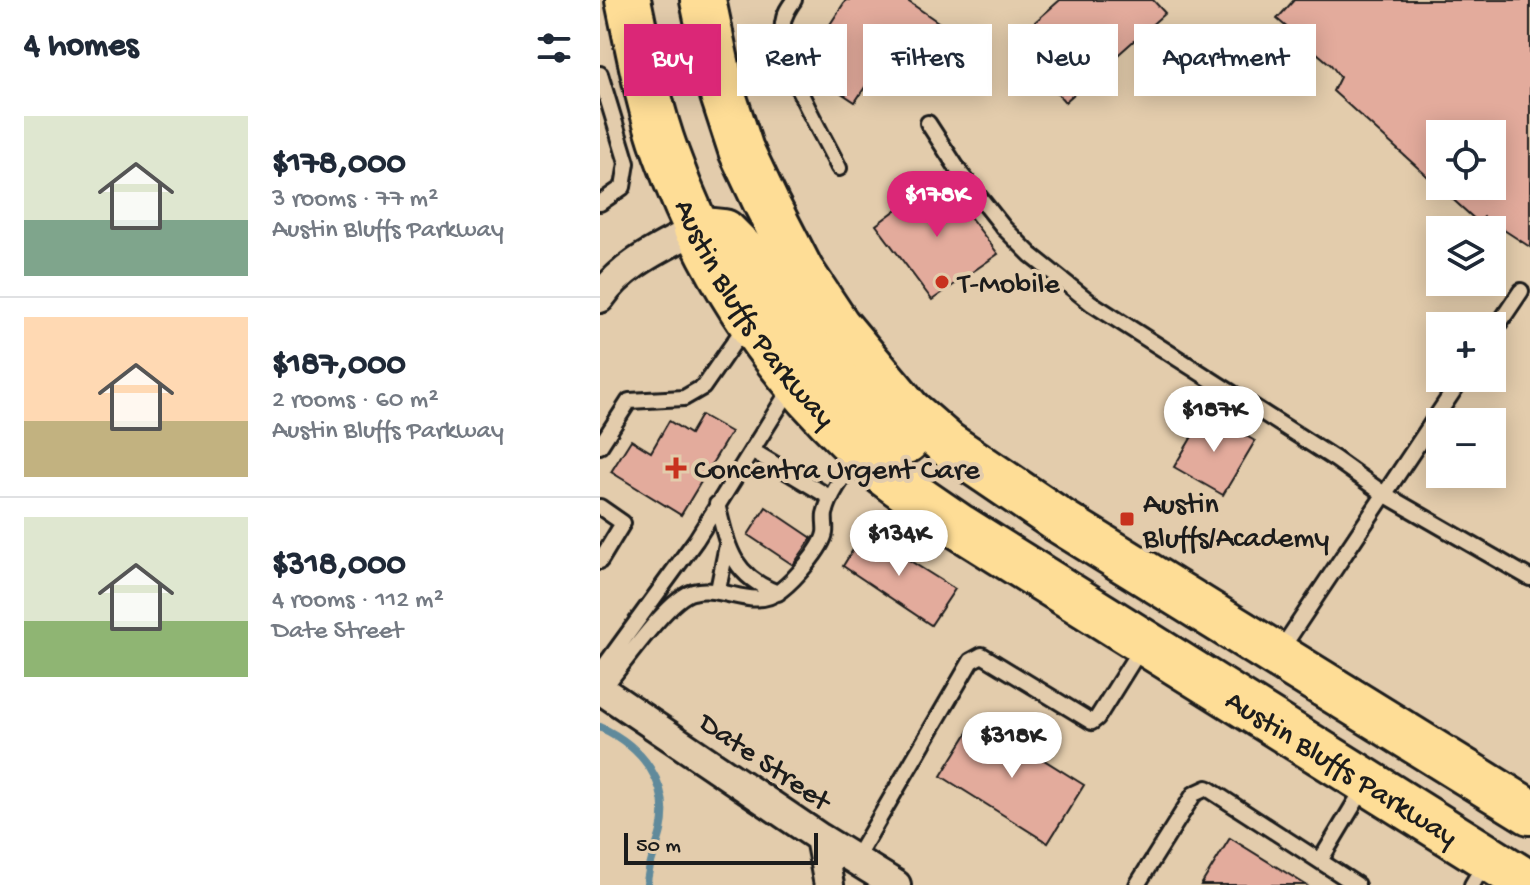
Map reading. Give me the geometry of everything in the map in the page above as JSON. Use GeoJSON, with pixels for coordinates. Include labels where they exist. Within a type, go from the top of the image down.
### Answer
{"type":"FeatureCollection","features":[{"type":"Feature","properties":{"kind":"main road","name":"Austin Bluffs Parkway"},"geometry":{"type":"LineString","coordinates":[[628,0],[665,151],[696,229],[731,295],[815,407],[880,470],[960,527],[1368,782],[1480,871],[1530,884]]}},
{"type":"Feature","properties":{"kind":"main road","name":"Austin Bluffs Parkway"},"geometry":{"type":"LineString","coordinates":[[703,0],[723,95],[741,150],[801,271],[837,325],[909,411],[948,445],[1060,521],[1530,812]]}},
{"type":"Feature","properties":{"kind":"main road"},"geometry":{"type":"LineString","coordinates":[[696,229],[724,232],[743,251],[803,339],[845,389],[900,441],[948,445]]}},
{"type":"Feature","properties":{"kind":"main road","name":"Austin Bluffs Parkway"},"geometry":{"type":"LineString","coordinates":[[1197,675],[1246,672],[1277,655]]}},
{"type":"Feature","properties":{"kind":"street"},"geometry":{"type":"LineString","coordinates":[[603,285],[644,257],[696,229]]}},
{"type":"Feature","properties":{"kind":"street","name":"Date Street"},"geometry":{"type":"LineString","coordinates":[[601,684],[820,838],[896,885]]}},
{"type":"Feature","properties":{"kind":"street"},"geometry":{"type":"LineString","coordinates":[[820,838],[829,885]]}},
{"type":"Feature","properties":{"kind":"lane"},"geometry":{"type":"LineString","coordinates":[[794,0],[782,25],[789,67],[839,168]]}},
{"type":"Feature","properties":{"kind":"lane"},"geometry":{"type":"LineString","coordinates":[[600,74],[627,163],[623,187],[600,203]]}},
{"type":"Feature","properties":{"kind":"lane"},"geometry":{"type":"LineString","coordinates":[[928,123],[961,174],[1004,228],[1031,255],[1091,303],[1335,459],[1384,494],[1530,578]]}},
{"type":"Feature","properties":{"kind":"lane"},"geometry":{"type":"LineString","coordinates":[[1506,313],[1521,291]]}},
{"type":"Feature","properties":{"kind":"lane"},"geometry":{"type":"LineString","coordinates":[[600,446],[629,401],[684,398],[703,387],[749,321]]}},
{"type":"Feature","properties":{"kind":"lane"},"geometry":{"type":"LineString","coordinates":[[601,684],[795,382]]}},
{"type":"Feature","properties":{"kind":"lane"},"geometry":{"type":"LineString","coordinates":[[1277,655],[1453,392]]}},
{"type":"Feature","properties":{"kind":"lane"},"geometry":{"type":"LineString","coordinates":[[753,451],[831,498]]}},
{"type":"Feature","properties":{"kind":"lane"},"geometry":{"type":"LineString","coordinates":[[601,684],[672,605],[690,592],[718,590],[757,600],[778,593],[797,578],[825,534],[825,516],[831,498],[848,470],[864,453]]}},
{"type":"Feature","properties":{"kind":"lane"},"geometry":{"type":"LineString","coordinates":[[717,504],[727,545],[742,573],[757,585],[778,593]]}},
{"type":"Feature","properties":{"kind":"lane"},"geometry":{"type":"LineString","coordinates":[[600,507],[623,523],[600,561]]}},
{"type":"Feature","properties":{"kind":"lane"},"geometry":{"type":"LineString","coordinates":[[718,590],[727,545]]}},
{"type":"Feature","properties":{"kind":"lane"},"geometry":{"type":"LineString","coordinates":[[855,860],[976,656],[982,655],[1092,722],[1144,642]]}},
{"type":"Feature","properties":{"kind":"lane"},"geometry":{"type":"LineString","coordinates":[[1320,861],[1368,782]]}},
{"type":"Feature","properties":{"kind":"lane"},"geometry":{"type":"LineString","coordinates":[[1137,885],[1194,794],[1199,789],[1207,788],[1357,885]]}},
{"type":"Feature","properties":{"kind":"building"},"geometry":{"type":"Polygon","coordinates":[[[846,0],[906,0],[941,24],[863,24],[863,90],[855,102],[846,96],[847,24],[830,24],[846,0]]]}},
{"type":"Feature","properties":{"kind":"building"},"geometry":{"type":"Polygon","coordinates":[[[1060,0],[1153,0],[1165,13],[1153,24],[1134,24],[1134,41],[1118,55],[1118,24],[1033,24],[1060,0]]]}},
{"type":"Feature","properties":{"kind":"building"},"geometry":{"type":"Polygon","coordinates":[[[1294,0],[1530,0],[1530,247],[1506,231],[1506,216],[1471,216],[1454,200],[1506,200],[1506,120],[1426,120],[1426,175],[1333,91],[1340,77],[1316,52],[1316,24],[1283,24],[1277,19],[1294,0]]]}},
{"type":"Feature","properties":{"kind":"building"},"geometry":{"type":"Polygon","coordinates":[[[940,177],[998,254],[932,300],[876,225],[940,177]]]}},
{"type":"Feature","properties":{"kind":"building"},"geometry":{"type":"Polygon","coordinates":[[[1206,413],[1255,441],[1223,495],[1174,467],[1206,413]]]}},
{"type":"Feature","properties":{"kind":"building"},"geometry":{"type":"Polygon","coordinates":[[[701,415],[731,432],[681,515],[611,472],[631,440],[651,452],[669,421],[690,434],[701,415]]]}},
{"type":"Feature","properties":{"kind":"building"},"geometry":{"type":"Polygon","coordinates":[[[766,507],[812,538],[793,565],[748,535],[766,507]]]}},
{"type":"Feature","properties":{"kind":"building"},"geometry":{"type":"Polygon","coordinates":[[[864,532],[955,589],[931,625],[843,566],[864,532]]]}},
{"type":"Feature","properties":{"kind":"building"},"geometry":{"type":"Polygon","coordinates":[[[977,718],[1084,785],[1048,843],[941,776],[977,718]]]}},
{"type":"Feature","properties":{"kind":"building"},"geometry":{"type":"Polygon","coordinates":[[[1230,838],[1306,885],[1201,885],[1230,838]]]}},
{"type":"Feature","properties":{"kind":"waterway"},"geometry":{"type":"LineString","coordinates":[[600,727],[640,756],[650,768],[662,797],[661,831],[647,885]]}},
{"type":"Feature","properties":{"kind":"place","name":"T-Mobile"},"geometry":{"type":"Point","coordinates":[942,282]}},
{"type":"Feature","properties":{"kind":"place","name":"Concentra Urgent Care"},"geometry":{"type":"Point","coordinates":[676,468]}},
{"type":"Feature","properties":{"kind":"place","name":"Austin Bluffs/Academy"},"geometry":{"type":"Point","coordinates":[1127,519]}}]}
